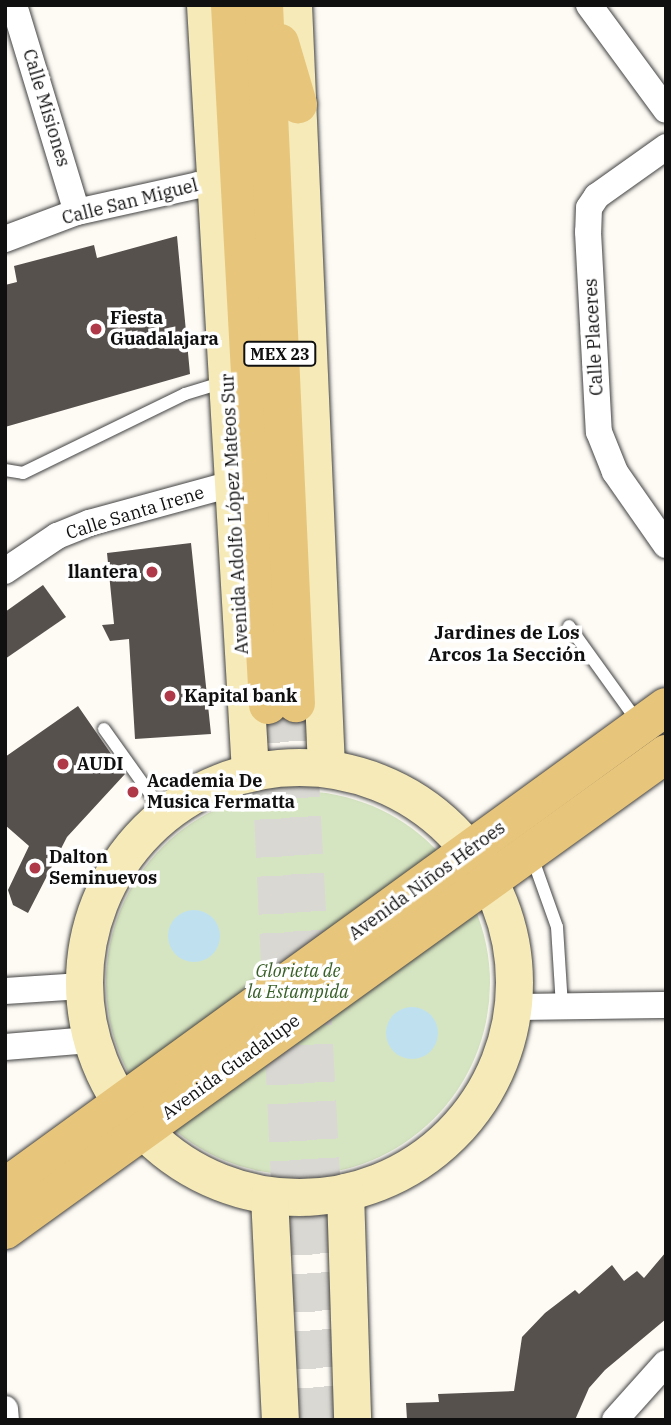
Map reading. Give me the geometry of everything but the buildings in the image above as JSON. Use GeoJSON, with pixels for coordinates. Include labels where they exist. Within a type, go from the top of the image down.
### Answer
{"type":"FeatureCollection","features":[{"type":"Feature","properties":{"kind":"main road","name":"Avenida Adolfo López Mateos Sur"},"geometry":{"type":"LineString","coordinates":[[205,5],[250,771]]}},
{"type":"Feature","properties":{"kind":"main road","name":"Avenida Adolfo López Mateos Sur"},"geometry":{"type":"LineString","coordinates":[[229,5],[282,704],[266,5]]}},
{"type":"Feature","properties":{"kind":"main road"},"geometry":{"type":"LineString","coordinates":[[212,124],[229,5]]}},
{"type":"Feature","properties":{"kind":"main road"},"geometry":{"type":"LineString","coordinates":[[266,5],[298,104]]}},
{"type":"Feature","properties":{"kind":"main road"},"geometry":{"type":"LineString","coordinates":[[293,5],[326,767]]}},
{"type":"Feature","properties":{"kind":"main road","name":"Avenida Niños Héroes"},"geometry":{"type":"LineString","coordinates":[[131,1118],[469,850],[653,716]]}},
{"type":"Feature","properties":{"kind":"main road"},"geometry":{"type":"LineString","coordinates":[[491,881],[666,754]]}},
{"type":"Feature","properties":{"kind":"main road"},"geometry":{"type":"LineString","coordinates":[[326,767],[376,779],[422,803],[469,850],[491,881],[512,942],[514,1007],[491,1080],[445,1140],[381,1181],[345,1192],[269,1196],[229,1188],[179,1162],[131,1118],[90,1040],[82,986],[85,950],[108,880],[128,850],[164,813],[215,783],[250,771],[326,767]]}},
{"type":"Feature","properties":{"kind":"main road","name":"Avenida Guadalupe"},"geometry":{"type":"LineString","coordinates":[[5,1187],[131,1118],[491,881]]}},
{"type":"Feature","properties":{"kind":"main road","name":"Avenida Guadalupe"},"geometry":{"type":"LineString","coordinates":[[5,1230],[131,1118]]}},
{"type":"Feature","properties":{"kind":"main road"},"geometry":{"type":"LineString","coordinates":[[345,1192],[352,1420]]}},
{"type":"Feature","properties":{"kind":"main road"},"geometry":{"type":"LineString","coordinates":[[269,1196],[280,1420]]}},
{"type":"Feature","properties":{"kind":"street","name":"Calle Misiones"},"geometry":{"type":"LineString","coordinates":[[15,5],[77,212]]}},
{"type":"Feature","properties":{"kind":"street"},"geometry":{"type":"LineString","coordinates":[[589,5],[666,110]]}},
{"type":"Feature","properties":{"kind":"street","name":"Calle Placeres"},"geometry":{"type":"LineString","coordinates":[[666,148],[597,196],[589,208],[588,232],[599,432],[615,472],[666,545]]}},
{"type":"Feature","properties":{"kind":"street","name":"Calle San Miguel"},"geometry":{"type":"LineString","coordinates":[[5,239],[77,212],[217,181]]}},
{"type":"Feature","properties":{"kind":"street","name":"Calle Santa Irene"},"geometry":{"type":"LineString","coordinates":[[5,571],[57,536],[89,523],[232,484]]}},
{"type":"Feature","properties":{"kind":"street"},"geometry":{"type":"LineString","coordinates":[[5,992],[82,986]]}},
{"type":"Feature","properties":{"kind":"street"},"geometry":{"type":"LineString","coordinates":[[514,1007],[666,1005]]}},
{"type":"Feature","properties":{"kind":"street"},"geometry":{"type":"LineString","coordinates":[[5,1047],[90,1040]]}},
{"type":"Feature","properties":{"kind":"street"},"geometry":{"type":"LineString","coordinates":[[615,1420],[666,1363]]}},
{"type":"Feature","properties":{"kind":"street"},"geometry":{"type":"LineString","coordinates":[[5,1409],[6,1420]]}},
{"type":"Feature","properties":{"kind":"lane"},"geometry":{"type":"LineString","coordinates":[[5,470],[23,472],[185,394],[228,381]]}},
{"type":"Feature","properties":{"kind":"lane"},"geometry":{"type":"LineString","coordinates":[[569,626],[653,716]]}},
{"type":"Feature","properties":{"kind":"lane"},"geometry":{"type":"LineString","coordinates":[[104,729],[164,813]]}},
{"type":"Feature","properties":{"kind":"lane"},"geometry":{"type":"LineString","coordinates":[[530,852],[558,927],[562,1006]]}},
{"type":"Feature","properties":{"kind":"green space","name":"Glorieta de la Estampida"},"geometry":{"type":"Polygon","coordinates":[[[298,791],[335,795],[371,806],[404,824],[434,847],[457,877],[475,910],[486,946],[490,983],[486,1020],[475,1056],[457,1089],[434,1119],[404,1142],[371,1160],[335,1171],[298,1175],[261,1171],[225,1160],[192,1142],[162,1119],[139,1089],[121,1056],[110,1020],[106,983],[110,946],[121,910],[139,877],[162,847],[192,824],[225,806],[261,795],[298,791]]]}},
{"type":"Feature","properties":{"kind":"water"},"geometry":{"type":"Polygon","coordinates":[[[194,910],[204,912],[212,918],[218,926],[218,946],[212,954],[204,960],[194,962],[184,960],[176,954],[170,946],[168,936],[170,926],[176,918],[184,912],[194,910]]]}},
{"type":"Feature","properties":{"kind":"water"},"geometry":{"type":"Polygon","coordinates":[[[412,1007],[422,1009],[430,1015],[436,1023],[436,1043],[430,1051],[422,1057],[412,1059],[402,1057],[394,1051],[388,1043],[386,1033],[388,1023],[394,1015],[402,1009],[412,1007]]]}},
{"type":"Feature","properties":{"kind":"tunnel"},"geometry":{"type":"LineString","coordinates":[[296,703],[334,1420]]}},
{"type":"Feature","properties":{"kind":"tunnel"},"geometry":{"type":"LineString","coordinates":[[268,705],[301,1420]]}},
{"type":"Feature","properties":{"kind":"place","name":"Fiesta Guadalajara"},"geometry":{"type":"Point","coordinates":[96,329]}},
{"type":"Feature","properties":{"kind":"place","name":"llantera"},"geometry":{"type":"Point","coordinates":[152,572]}},
{"type":"Feature","properties":{"kind":"place","name":"Kapital bank"},"geometry":{"type":"Point","coordinates":[170,696]}},
{"type":"Feature","properties":{"kind":"place","name":"AUDI"},"geometry":{"type":"Point","coordinates":[63,764]}},
{"type":"Feature","properties":{"kind":"place","name":"Academia De Musica Fermatta"},"geometry":{"type":"Point","coordinates":[133,792]}},
{"type":"Feature","properties":{"kind":"place","name":"Dalton Seminuevos"},"geometry":{"type":"Point","coordinates":[35,868]}},
{"type":"Feature","properties":{"kind":"district","name":"Jardines de Los Arcos 1a Sección"},"geometry":{"type":"Point","coordinates":[507,644]}}]}
